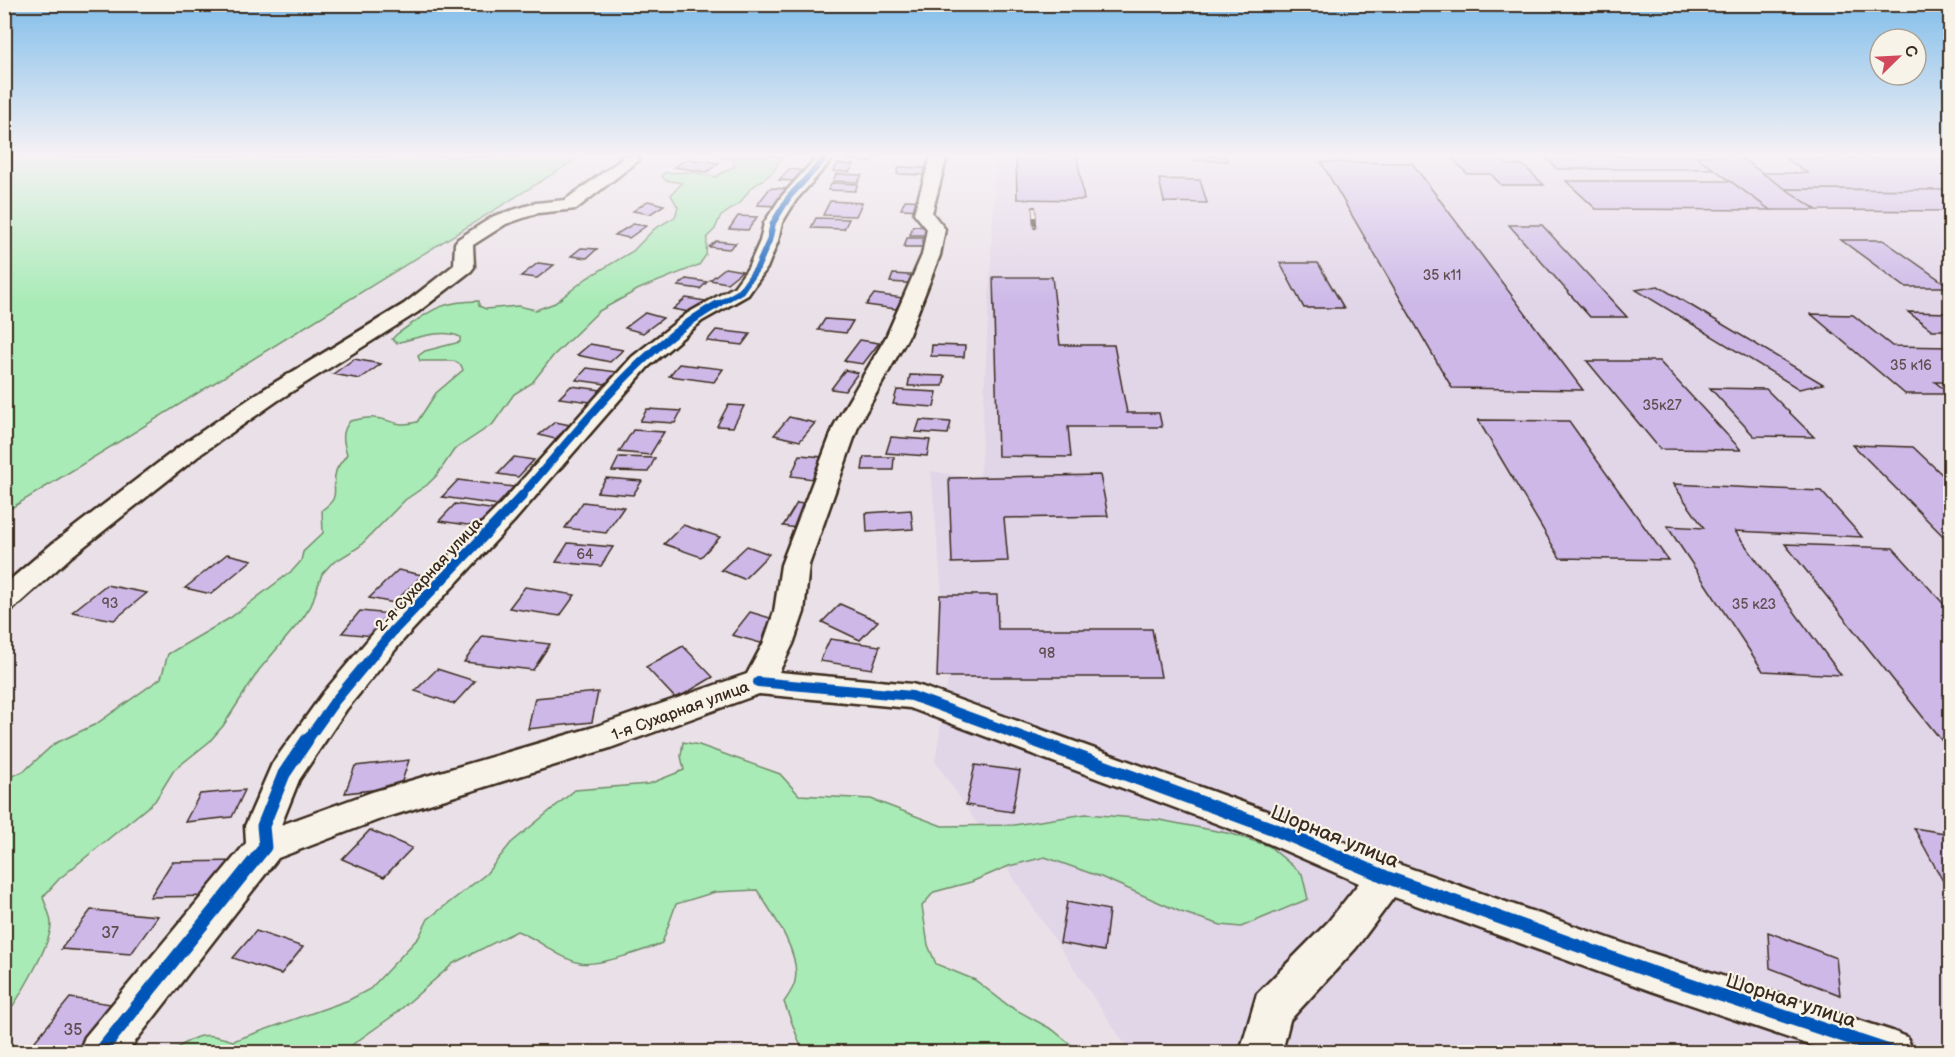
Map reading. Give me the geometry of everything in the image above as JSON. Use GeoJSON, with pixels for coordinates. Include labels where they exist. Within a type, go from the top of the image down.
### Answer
{"type":"FeatureCollection","features":[{"type":"Feature","properties":{"kind":"street"},"geometry":{"type":"LineString","coordinates":[[4,602],[62,550],[192,448],[269,396],[411,308],[464,267],[464,243],[500,220],[536,208],[566,205]]}},
{"type":"Feature","properties":{"kind":"street","name":"2-я Сухарная улица"},"geometry":{"type":"LineString","coordinates":[[265,847],[262,826],[284,774],[335,702],[393,631],[505,515],[640,362],[695,317],[741,291],[757,268],[769,242],[773,223],[784,205]]}},
{"type":"Feature","properties":{"kind":"street","name":"1-я Сухарная улица"},"geometry":{"type":"LineString","coordinates":[[265,847],[372,807],[598,739],[758,682],[778,644],[789,612],[795,565],[847,424],[897,337],[931,255],[936,229],[923,213],[924,205]]}},
{"type":"Feature","properties":{"kind":"street","name":"Шорная улица"},"geometry":{"type":"LineString","coordinates":[[758,682],[912,696],[1276,830],[1386,877],[1662,976],[1892,1053]]}},
{"type":"Feature","properties":{"kind":"street"},"geometry":{"type":"LineString","coordinates":[[100,1053],[265,847]]}},
{"type":"Feature","properties":{"kind":"street"},"geometry":{"type":"LineString","coordinates":[[1261,1053],[1272,1010],[1342,935],[1386,877]]}},
{"type":"Feature","properties":{"kind":"shaded area"},"geometry":{"type":"Polygon","coordinates":[[[994,205],[1950,205],[1950,1052],[1130,1052],[935,761],[949,673],[931,471],[980,479],[994,205]]]}},
{"type":"Feature","properties":{"kind":"green space"},"geometry":{"type":"Polygon","coordinates":[[[5,205],[502,205],[5,512],[5,205]]]}},
{"type":"Feature","properties":{"kind":"green space"},"geometry":{"type":"Polygon","coordinates":[[[677,205],[737,205],[720,217],[715,229],[707,237],[706,255],[699,265],[639,289],[599,311],[553,356],[532,383],[514,394],[493,424],[454,450],[437,475],[427,485],[405,500],[359,547],[331,564],[322,574],[311,606],[303,618],[259,670],[223,726],[209,742],[174,770],[155,801],[59,879],[43,897],[51,921],[50,933],[33,972],[5,1017],[5,779],[24,771],[54,744],[96,724],[161,678],[168,654],[230,618],[293,570],[301,561],[303,552],[323,533],[322,510],[334,496],[336,471],[347,454],[344,437],[345,429],[350,421],[371,418],[398,424],[417,422],[436,393],[463,370],[461,365],[454,361],[420,361],[418,356],[425,351],[460,342],[460,337],[437,334],[396,343],[392,339],[397,334],[435,309],[453,303],[479,301],[479,306],[486,309],[518,306],[536,310],[555,303],[587,278],[633,251],[654,229],[675,217],[677,205]]]}},
{"type":"Feature","properties":{"kind":"green space"},"geometry":{"type":"Polygon","coordinates":[[[683,742],[699,745],[780,774],[799,795],[871,799],[942,826],[1014,825],[1086,814],[1160,820],[1232,834],[1269,846],[1302,874],[1308,899],[1241,927],[1221,925],[1181,912],[1101,877],[1045,857],[1009,866],[971,882],[934,892],[922,906],[928,945],[936,964],[975,980],[1009,1006],[1053,1030],[1080,1052],[803,1052],[784,1002],[795,981],[794,958],[784,934],[757,890],[715,892],[676,904],[662,943],[597,963],[572,961],[517,931],[454,963],[394,1015],[342,1052],[172,1052],[188,1041],[201,1036],[215,1036],[233,1041],[349,1000],[370,989],[419,937],[428,919],[486,874],[511,843],[575,790],[649,784],[684,770],[681,756],[683,742]]]}},
{"type":"Feature","properties":{"kind":"building"},"geometry":{"type":"Polygon","coordinates":[[[642,205],[663,205],[650,214],[633,211],[642,205]]]}},
{"type":"Feature","properties":{"kind":"building"},"geometry":{"type":"Polygon","coordinates":[[[828,205],[861,205],[856,216],[823,215],[828,205]]]}},
{"type":"Feature","properties":{"kind":"building"},"geometry":{"type":"Polygon","coordinates":[[[903,205],[927,205],[925,210],[901,209],[903,205]]]}},
{"type":"Feature","properties":{"kind":"building"},"geometry":{"type":"Polygon","coordinates":[[[1346,205],[1444,205],[1583,390],[1452,388],[1346,205]]]}},
{"type":"Feature","properties":{"kind":"building"},"geometry":{"type":"Polygon","coordinates":[[[1592,205],[1764,205],[1770,210],[1596,209],[1592,205]]]}},
{"type":"Feature","properties":{"kind":"building"},"geometry":{"type":"Polygon","coordinates":[[[1764,205],[1810,205],[1817,210],[1770,210],[1764,205]]]}},
{"type":"Feature","properties":{"kind":"building"},"geometry":{"type":"Polygon","coordinates":[[[1810,205],[1950,205],[1950,211],[1817,210],[1810,205]]]}},
{"type":"Feature","properties":{"kind":"building"},"geometry":{"type":"Polygon","coordinates":[[[738,216],[757,217],[748,230],[729,229],[738,216]]]}},
{"type":"Feature","properties":{"kind":"building"},"geometry":{"type":"Polygon","coordinates":[[[816,218],[849,219],[844,229],[811,228],[816,218]]]}},
{"type":"Feature","properties":{"kind":"building"},"geometry":{"type":"Polygon","coordinates":[[[633,224],[646,226],[629,238],[615,235],[633,224]]]}},
{"type":"Feature","properties":{"kind":"building"},"geometry":{"type":"Polygon","coordinates":[[[1509,225],[1542,225],[1627,317],[1590,317],[1509,225]]]}},
{"type":"Feature","properties":{"kind":"building"},"geometry":{"type":"Polygon","coordinates":[[[913,226],[933,227],[930,235],[910,235],[913,226]]]}},
{"type":"Feature","properties":{"kind":"building"},"geometry":{"type":"Polygon","coordinates":[[[907,238],[929,238],[927,247],[904,247],[907,238]]]}},
{"type":"Feature","properties":{"kind":"building"},"geometry":{"type":"Polygon","coordinates":[[[1841,240],[1883,240],[1950,287],[1905,287],[1841,240]]]}},
{"type":"Feature","properties":{"kind":"building"},"geometry":{"type":"Polygon","coordinates":[[[716,241],[736,243],[729,249],[709,247],[716,241]]]}},
{"type":"Feature","properties":{"kind":"building"},"geometry":{"type":"Polygon","coordinates":[[[581,248],[597,249],[587,258],[571,256],[581,248]]]}},
{"type":"Feature","properties":{"kind":"building"},"geometry":{"type":"Polygon","coordinates":[[[538,263],[554,265],[537,278],[521,276],[538,263]]]}},
{"type":"Feature","properties":{"kind":"building"},"geometry":{"type":"Polygon","coordinates":[[[1280,263],[1318,263],[1344,308],[1304,308],[1280,263]]]}},
{"type":"Feature","properties":{"kind":"building"},"geometry":{"type":"Polygon","coordinates":[[[725,268],[742,271],[727,283],[710,280],[725,268]]]}},
{"type":"Feature","properties":{"kind":"building"},"geometry":{"type":"Polygon","coordinates":[[[893,274],[923,276],[920,284],[890,282],[893,274]]]}},
{"type":"Feature","properties":{"kind":"building"},"geometry":{"type":"Polygon","coordinates":[[[993,277],[1052,277],[1060,345],[1114,345],[1127,413],[1159,413],[1162,427],[1068,427],[1071,457],[998,456],[993,277]]]}},
{"type":"Feature","properties":{"kind":"building"},"geometry":{"type":"Polygon","coordinates":[[[686,279],[707,282],[700,289],[678,286],[686,279]]]}},
{"type":"Feature","properties":{"kind":"building"},"geometry":{"type":"Polygon","coordinates":[[[1658,286],[1823,384],[1799,389],[1636,290],[1658,286]]]}},
{"type":"Feature","properties":{"kind":"building"},"geometry":{"type":"Polygon","coordinates":[[[874,294],[903,298],[896,309],[866,305],[874,294]]]}},
{"type":"Feature","properties":{"kind":"building"},"geometry":{"type":"Polygon","coordinates":[[[686,298],[706,301],[694,313],[673,309],[686,298]]]}},
{"type":"Feature","properties":{"kind":"building"},"geometry":{"type":"Polygon","coordinates":[[[1908,312],[1950,313],[1950,330],[1932,330],[1908,312]]]}},
{"type":"Feature","properties":{"kind":"building"},"geometry":{"type":"Polygon","coordinates":[[[645,313],[663,318],[643,333],[625,328],[645,313]]]}},
{"type":"Feature","properties":{"kind":"building"},"geometry":{"type":"Polygon","coordinates":[[[1811,314],[1853,315],[1892,346],[1950,347],[1950,382],[1935,382],[1950,394],[1905,394],[1811,314]]]}},
{"type":"Feature","properties":{"kind":"building"},"geometry":{"type":"Polygon","coordinates":[[[825,319],[853,321],[846,333],[818,330],[825,319]]]}},
{"type":"Feature","properties":{"kind":"building"},"geometry":{"type":"Polygon","coordinates":[[[716,330],[750,334],[742,345],[707,341],[716,330]]]}},
{"type":"Feature","properties":{"kind":"building"},"geometry":{"type":"Polygon","coordinates":[[[860,340],[879,343],[863,364],[844,361],[860,340]]]}},
{"type":"Feature","properties":{"kind":"building"},"geometry":{"type":"Polygon","coordinates":[[[590,344],[623,350],[610,362],[577,355],[590,344]]]}},
{"type":"Feature","properties":{"kind":"building"},"geometry":{"type":"Polygon","coordinates":[[[932,345],[965,346],[964,357],[931,356],[932,345]]]}},
{"type":"Feature","properties":{"kind":"building"},"geometry":{"type":"Polygon","coordinates":[[[354,359],[381,364],[360,379],[333,374],[354,359]]]}},
{"type":"Feature","properties":{"kind":"building"},"geometry":{"type":"Polygon","coordinates":[[[1587,361],[1659,361],[1741,450],[1660,449],[1587,361]]]}},
{"type":"Feature","properties":{"kind":"building"},"geometry":{"type":"Polygon","coordinates":[[[679,364],[723,369],[714,382],[669,376],[679,364]]]}},
{"type":"Feature","properties":{"kind":"building"},"geometry":{"type":"Polygon","coordinates":[[[587,368],[617,372],[606,384],[576,380],[587,368]]]}},
{"type":"Feature","properties":{"kind":"building"},"geometry":{"type":"Polygon","coordinates":[[[845,370],[858,373],[845,391],[831,389],[845,370]]]}},
{"type":"Feature","properties":{"kind":"building"},"geometry":{"type":"Polygon","coordinates":[[[910,375],[945,376],[943,386],[908,386],[910,375]]]}},
{"type":"Feature","properties":{"kind":"building"},"geometry":{"type":"Polygon","coordinates":[[[571,386],[602,390],[591,402],[559,398],[571,386]]]}},
{"type":"Feature","properties":{"kind":"building"},"geometry":{"type":"Polygon","coordinates":[[[1710,388],[1766,389],[1814,437],[1754,436],[1710,388]]]}},
{"type":"Feature","properties":{"kind":"building"},"geometry":{"type":"Polygon","coordinates":[[[897,390],[937,392],[934,407],[893,404],[897,390]]]}},
{"type":"Feature","properties":{"kind":"building"},"geometry":{"type":"Polygon","coordinates":[[[728,405],[744,406],[733,427],[717,426],[728,405]]]}},
{"type":"Feature","properties":{"kind":"building"},"geometry":{"type":"Polygon","coordinates":[[[647,409],[681,411],[675,423],[640,421],[647,409]]]}},
{"type":"Feature","properties":{"kind":"building"},"geometry":{"type":"Polygon","coordinates":[[[789,417],[815,423],[800,441],[774,435],[789,417]]]}},
{"type":"Feature","properties":{"kind":"building"},"geometry":{"type":"Polygon","coordinates":[[[920,420],[951,422],[948,434],[916,432],[920,420]]]}},
{"type":"Feature","properties":{"kind":"building"},"geometry":{"type":"Polygon","coordinates":[[[1478,420],[1569,421],[1668,560],[1560,558],[1478,420]]]}},
{"type":"Feature","properties":{"kind":"building"},"geometry":{"type":"Polygon","coordinates":[[[555,422],[570,425],[555,439],[539,435],[555,422]]]}},
{"type":"Feature","properties":{"kind":"building"},"geometry":{"type":"Polygon","coordinates":[[[633,430],[664,432],[650,455],[619,452],[633,430]]]}},
{"type":"Feature","properties":{"kind":"building"},"geometry":{"type":"Polygon","coordinates":[[[891,437],[930,440],[927,456],[886,453],[891,437]]]}},
{"type":"Feature","properties":{"kind":"building"},"geometry":{"type":"Polygon","coordinates":[[[1853,445],[1913,447],[1950,482],[1950,543],[1853,445]]]}},
{"type":"Feature","properties":{"kind":"building"},"geometry":{"type":"Polygon","coordinates":[[[800,455],[823,457],[813,479],[791,476],[800,455]]]}},
{"type":"Feature","properties":{"kind":"building"},"geometry":{"type":"Polygon","coordinates":[[[514,457],[534,460],[518,477],[498,474],[514,457]]]}},
{"type":"Feature","properties":{"kind":"building"},"geometry":{"type":"Polygon","coordinates":[[[619,457],[655,458],[648,472],[612,471],[619,457]]]}},
{"type":"Feature","properties":{"kind":"building"},"geometry":{"type":"Polygon","coordinates":[[[864,457],[894,457],[893,470],[862,470],[864,457]]]}},
{"type":"Feature","properties":{"kind":"building"},"geometry":{"type":"Polygon","coordinates":[[[1100,475],[1108,516],[1004,518],[1008,561],[952,563],[949,478],[1100,475]]]}},
{"type":"Feature","properties":{"kind":"building"},"geometry":{"type":"Polygon","coordinates":[[[606,478],[642,481],[633,495],[597,492],[606,478]]]}},
{"type":"Feature","properties":{"kind":"building"},"geometry":{"type":"Polygon","coordinates":[[[458,480],[514,487],[499,505],[442,497],[458,480]]]}},
{"type":"Feature","properties":{"kind":"building"},"geometry":{"type":"Polygon","coordinates":[[[1673,484],[1821,491],[1862,537],[1735,531],[1841,675],[1763,671],[1667,526],[1704,528],[1673,484]]]}},
{"type":"Feature","properties":{"kind":"building"},"geometry":{"type":"Polygon","coordinates":[[[583,502],[624,507],[606,533],[565,528],[583,502]]]}},
{"type":"Feature","properties":{"kind":"building"},"geometry":{"type":"Polygon","coordinates":[[[797,503],[817,506],[803,529],[783,526],[797,503]]]}},
{"type":"Feature","properties":{"kind":"building"},"geometry":{"type":"Polygon","coordinates":[[[455,504],[497,510],[482,527],[439,521],[455,504]]]}},
{"type":"Feature","properties":{"kind":"building"},"geometry":{"type":"Polygon","coordinates":[[[911,510],[913,529],[867,532],[866,513],[911,510]]]}},
{"type":"Feature","properties":{"kind":"building"},"geometry":{"type":"Polygon","coordinates":[[[683,525],[720,537],[701,557],[664,544],[683,525]]]}},
{"type":"Feature","properties":{"kind":"building"},"geometry":{"type":"Polygon","coordinates":[[[568,543],[613,547],[601,566],[556,562],[568,543]]]}},
{"type":"Feature","properties":{"kind":"building"},"geometry":{"type":"Polygon","coordinates":[[[1785,544],[1893,548],[1950,611],[1950,751],[1785,544]]]}},
{"type":"Feature","properties":{"kind":"building"},"geometry":{"type":"Polygon","coordinates":[[[747,546],[769,554],[744,579],[721,570],[747,546]]]}},
{"type":"Feature","properties":{"kind":"building"},"geometry":{"type":"Polygon","coordinates":[[[227,554],[252,560],[211,594],[185,588],[227,554]]]}},
{"type":"Feature","properties":{"kind":"building"},"geometry":{"type":"Polygon","coordinates":[[[398,570],[422,575],[394,603],[369,598],[398,570]]]}},
{"type":"Feature","properties":{"kind":"building"},"geometry":{"type":"Polygon","coordinates":[[[106,585],[147,593],[114,620],[72,612],[106,585]]]}},
{"type":"Feature","properties":{"kind":"building"},"geometry":{"type":"Polygon","coordinates":[[[525,587],[575,595],[560,616],[509,608],[525,587]]]}},
{"type":"Feature","properties":{"kind":"building"},"geometry":{"type":"Polygon","coordinates":[[[940,595],[997,595],[998,629],[1152,629],[1161,677],[937,677],[940,595]]]}},
{"type":"Feature","properties":{"kind":"building"},"geometry":{"type":"Polygon","coordinates":[[[840,604],[878,621],[860,640],[822,622],[840,604]]]}},
{"type":"Feature","properties":{"kind":"building"},"geometry":{"type":"Polygon","coordinates":[[[360,611],[391,614],[374,636],[342,633],[360,611]]]}},
{"type":"Feature","properties":{"kind":"building"},"geometry":{"type":"Polygon","coordinates":[[[750,612],[780,621],[764,644],[732,635],[750,612]]]}},
{"type":"Feature","properties":{"kind":"building"},"geometry":{"type":"Polygon","coordinates":[[[483,636],[550,644],[533,670],[464,662],[483,636]]]}},
{"type":"Feature","properties":{"kind":"building"},"geometry":{"type":"Polygon","coordinates":[[[830,639],[880,646],[872,669],[820,661],[830,639]]]}},
{"type":"Feature","properties":{"kind":"building"},"geometry":{"type":"Polygon","coordinates":[[[683,646],[713,677],[676,699],[646,667],[683,646]]]}},
{"type":"Feature","properties":{"kind":"building"},"geometry":{"type":"Polygon","coordinates":[[[437,669],[475,681],[454,704],[415,691],[437,669]]]}},
{"type":"Feature","properties":{"kind":"building"},"geometry":{"type":"Polygon","coordinates":[[[598,692],[592,722],[528,729],[535,698],[598,692]]]}},
{"type":"Feature","properties":{"kind":"building"},"geometry":{"type":"Polygon","coordinates":[[[409,760],[400,787],[345,793],[355,766],[409,760]]]}},
{"type":"Feature","properties":{"kind":"building"},"geometry":{"type":"Polygon","coordinates":[[[975,765],[1020,771],[1012,812],[966,805],[975,765]]]}},
{"type":"Feature","properties":{"kind":"building"},"geometry":{"type":"Polygon","coordinates":[[[245,790],[232,817],[185,822],[200,794],[245,790]]]}},
{"type":"Feature","properties":{"kind":"building"},"geometry":{"type":"Polygon","coordinates":[[[1914,828],[1950,834],[1950,894],[1914,828]]]}},
{"type":"Feature","properties":{"kind":"building"},"geometry":{"type":"Polygon","coordinates":[[[370,830],[412,848],[384,877],[342,859],[370,830]]]}},
{"type":"Feature","properties":{"kind":"building"},"geometry":{"type":"Polygon","coordinates":[[[241,861],[221,896],[150,897],[172,862],[241,861]]]}},
{"type":"Feature","properties":{"kind":"building"},"geometry":{"type":"Polygon","coordinates":[[[1067,902],[1109,910],[1104,951],[1060,943],[1067,902]]]}},
{"type":"Feature","properties":{"kind":"building"},"geometry":{"type":"Polygon","coordinates":[[[91,910],[158,916],[131,954],[61,949],[91,910]]]}},
{"type":"Feature","properties":{"kind":"building"},"geometry":{"type":"Polygon","coordinates":[[[256,931],[303,947],[281,974],[233,958],[256,931]]]}},
{"type":"Feature","properties":{"kind":"building"},"geometry":{"type":"Polygon","coordinates":[[[1768,932],[1836,958],[1840,995],[1770,968],[1768,932]]]}},
{"type":"Feature","properties":{"kind":"building"},"geometry":{"type":"Polygon","coordinates":[[[70,998],[118,1005],[82,1052],[26,1052],[70,998]]]}},
{"type":"Feature","properties":{"kind":"railway"},"geometry":{"type":"LineString","coordinates":[[1034,208],[1035,227]]}},
{"type":"Feature","properties":{"kind":"cycle path"},"geometry":{"type":"LineString","coordinates":[[100,1052],[265,847],[263,826],[284,774],[335,701],[393,631],[505,515],[640,362],[695,317],[741,291],[757,268],[769,241],[773,223],[784,205]]}},
{"type":"Feature","properties":{"kind":"cycle path"},"geometry":{"type":"LineString","coordinates":[[758,682],[912,696],[1276,830],[1386,877],[1651,972],[1892,1052]]}}]}
